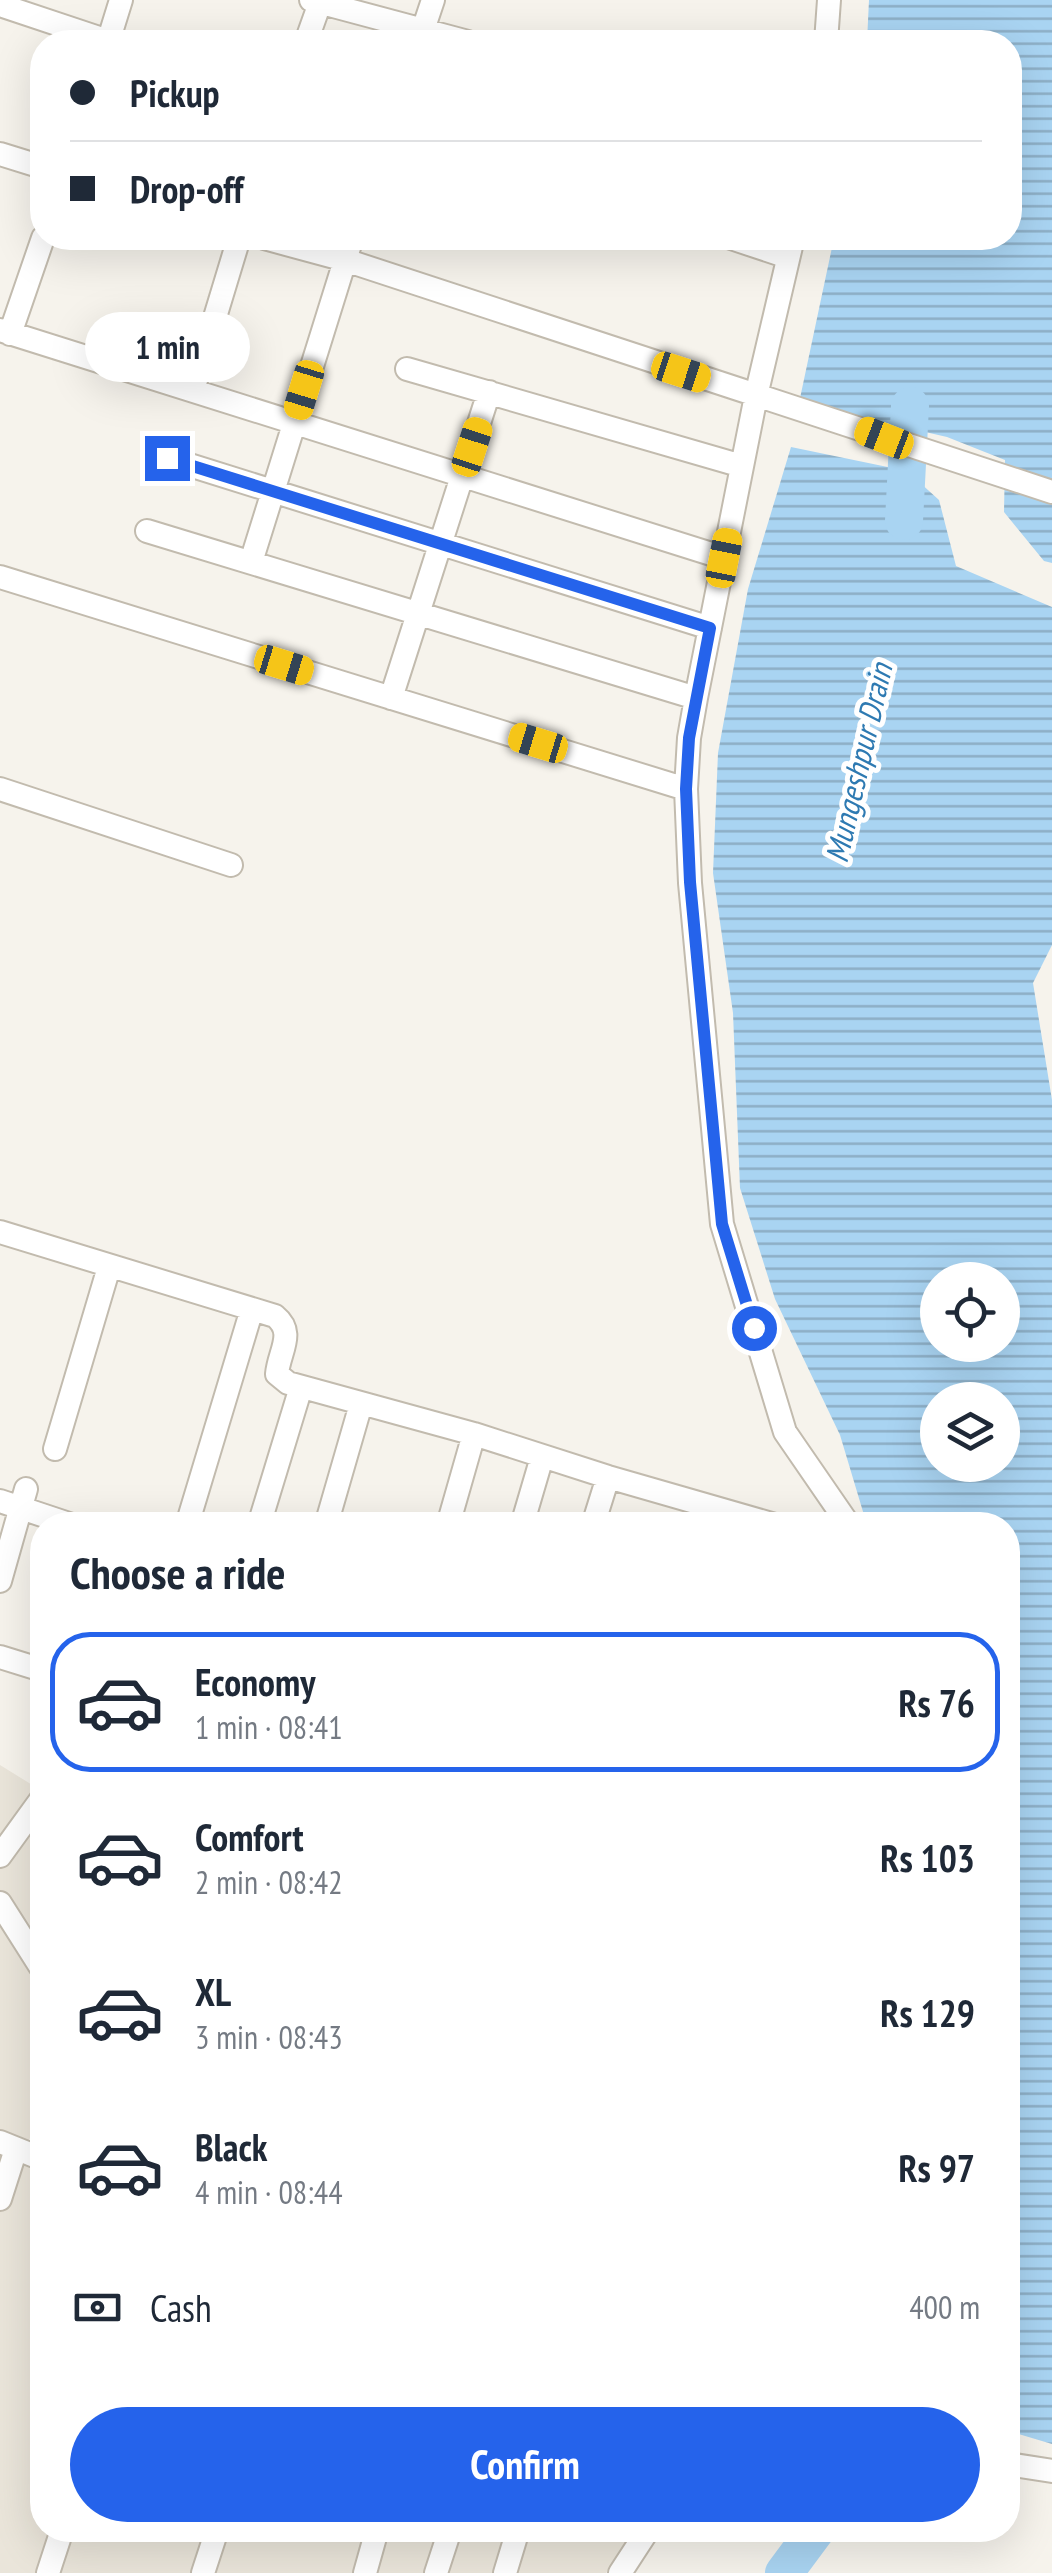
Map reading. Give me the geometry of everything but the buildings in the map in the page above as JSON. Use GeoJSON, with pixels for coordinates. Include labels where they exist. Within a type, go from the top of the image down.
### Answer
{"type":"FeatureCollection","features":[{"type":"Feature","properties":{"kind":"street"},"geometry":{"type":"LineString","coordinates":[[112,30],[121,0]]}},
{"type":"Feature","properties":{"kind":"street"},"geometry":{"type":"LineString","coordinates":[[423,30],[433,0]]}},
{"type":"Feature","properties":{"kind":"street"},"geometry":{"type":"LineString","coordinates":[[827,30],[829,0]]}},
{"type":"Feature","properties":{"kind":"street"},"geometry":{"type":"LineString","coordinates":[[309,30],[317,1],[403,30]]}},
{"type":"Feature","properties":{"kind":"street"},"geometry":{"type":"LineString","coordinates":[[0,5],[74,30]]}},
{"type":"Feature","properties":{"kind":"street"},"geometry":{"type":"LineString","coordinates":[[0,154],[30,164]]}},
{"type":"Feature","properties":{"kind":"street"},"geometry":{"type":"LineString","coordinates":[[37,250],[5,332],[724,558]]}},
{"type":"Feature","properties":{"kind":"street"},"geometry":{"type":"LineString","coordinates":[[193,390],[235,250]]}},
{"type":"Feature","properties":{"kind":"street"},"geometry":{"type":"LineString","coordinates":[[308,250],[1052,492]]}},
{"type":"Feature","properties":{"kind":"street"},"geometry":{"type":"LineString","coordinates":[[250,562],[348,250]]}},
{"type":"Feature","properties":{"kind":"street"},"geometry":{"type":"LineString","coordinates":[[791,250],[756,396],[696,698],[686,789],[690,882],[722,1224],[785,1432],[841,1512]]}},
{"type":"Feature","properties":{"kind":"street"},"geometry":{"type":"LineString","coordinates":[[407,368],[742,466]]}},
{"type":"Feature","properties":{"kind":"street"},"geometry":{"type":"LineString","coordinates":[[391,698],[489,392]]}},
{"type":"Feature","properties":{"kind":"street"},"geometry":{"type":"LineString","coordinates":[[167,458],[710,628]]}},
{"type":"Feature","properties":{"kind":"street"},"geometry":{"type":"LineString","coordinates":[[147,530],[696,698]]}},
{"type":"Feature","properties":{"kind":"street"},"geometry":{"type":"LineString","coordinates":[[0,577],[686,789]]}},
{"type":"Feature","properties":{"kind":"street"},"geometry":{"type":"LineString","coordinates":[[0,790],[232,866]]}},
{"type":"Feature","properties":{"kind":"street"},"geometry":{"type":"LineString","coordinates":[[0,1232],[275,1316],[284,1324],[287,1336],[277,1374],[301,1388],[474,1434],[714,1512]]}},
{"type":"Feature","properties":{"kind":"street"},"geometry":{"type":"LineString","coordinates":[[55,1449],[109,1267]]}},
{"type":"Feature","properties":{"kind":"street"},"geometry":{"type":"LineString","coordinates":[[191,1512],[252,1309]]}},
{"type":"Feature","properties":{"kind":"street"},"geometry":{"type":"LineString","coordinates":[[263,1512],[301,1388]]}},
{"type":"Feature","properties":{"kind":"street"},"geometry":{"type":"LineString","coordinates":[[330,1512],[361,1404]]}},
{"type":"Feature","properties":{"kind":"street"},"geometry":{"type":"LineString","coordinates":[[452,1512],[474,1434]]}},
{"type":"Feature","properties":{"kind":"street"},"geometry":{"type":"LineString","coordinates":[[526,1512],[542,1457]]}},
{"type":"Feature","properties":{"kind":"street"},"geometry":{"type":"LineString","coordinates":[[597,1512],[608,1478]]}},
{"type":"Feature","properties":{"kind":"street"},"geometry":{"type":"LineString","coordinates":[[0,1581],[16,1499],[44,1512]]}},
{"type":"Feature","properties":{"kind":"street"},"geometry":{"type":"LineString","coordinates":[[0,1657],[30,1666]]}},
{"type":"Feature","properties":{"kind":"street"},"geometry":{"type":"LineString","coordinates":[[0,1856],[30,1815]]}},
{"type":"Feature","properties":{"kind":"street"},"geometry":{"type":"LineString","coordinates":[[0,1903],[30,1950]]}},
{"type":"Feature","properties":{"kind":"street"},"geometry":{"type":"LineString","coordinates":[[0,2199],[8,2146]]}},
{"type":"Feature","properties":{"kind":"street"},"geometry":{"type":"LineString","coordinates":[[1020,2466],[1052,2471]]}},
{"type":"Feature","properties":{"kind":"street"},"geometry":{"type":"LineString","coordinates":[[48,2573],[58,2542]]}},
{"type":"Feature","properties":{"kind":"street"},"geometry":{"type":"LineString","coordinates":[[203,2573],[213,2542]]}},
{"type":"Feature","properties":{"kind":"street"},"geometry":{"type":"LineString","coordinates":[[365,2573],[374,2542]]}},
{"type":"Feature","properties":{"kind":"street"},"geometry":{"type":"LineString","coordinates":[[436,2573],[446,2542]]}},
{"type":"Feature","properties":{"kind":"street"},"geometry":{"type":"LineString","coordinates":[[504,2573],[514,2542]]}},
{"type":"Feature","properties":{"kind":"street"},"geometry":{"type":"LineString","coordinates":[[620,2573],[640,2542]]}},
{"type":"Feature","properties":{"kind":"shaded area"},"geometry":{"type":"Polygon","coordinates":[[[0,1765],[30,1784],[30,2138],[25,2146],[0,2133],[0,1765]]]}},
{"type":"Feature","properties":{"kind":"shaded area"},"geometry":{"type":"Polygon","coordinates":[[[0,2151],[30,2163],[30,2542],[628,2542],[606,2573],[0,2573],[0,2151]]]}},
{"type":"Feature","properties":{"kind":"water"},"geometry":{"type":"Polygon","coordinates":[[[869,0],[1052,0],[1052,563],[1044,561],[1004,512],[1005,460],[947,437],[799,403],[831,250],[1022,250],[1022,30],[868,30],[869,0]]]}},
{"type":"Feature","properties":{"kind":"water"},"geometry":{"type":"Polygon","coordinates":[[[791,447],[907,471],[939,500],[956,566],[1052,607],[1052,945],[1033,983],[1052,1100],[1052,2444],[1020,2435],[1020,1512],[863,1512],[840,1435],[775,1299],[740,1188],[733,1013],[713,873],[718,753],[748,589],[791,447]]]}},
{"type":"Feature","properties":{"kind":"waterway","name":"Mungeshpur Drain"},"geometry":{"type":"LineString","coordinates":[[904,521],[910,406]]}},
{"type":"Feature","properties":{"kind":"waterway","name":"Mungeshpur Drain"},"geometry":{"type":"LineString","coordinates":[[784,2573],[807,2542]]}},
{"type":"Feature","properties":{"kind":"route"},"geometry":{"type":"LineString","coordinates":[[167,458],[710,628],[689,738],[686,789],[690,882],[722,1224],[754,1328]]}}]}
